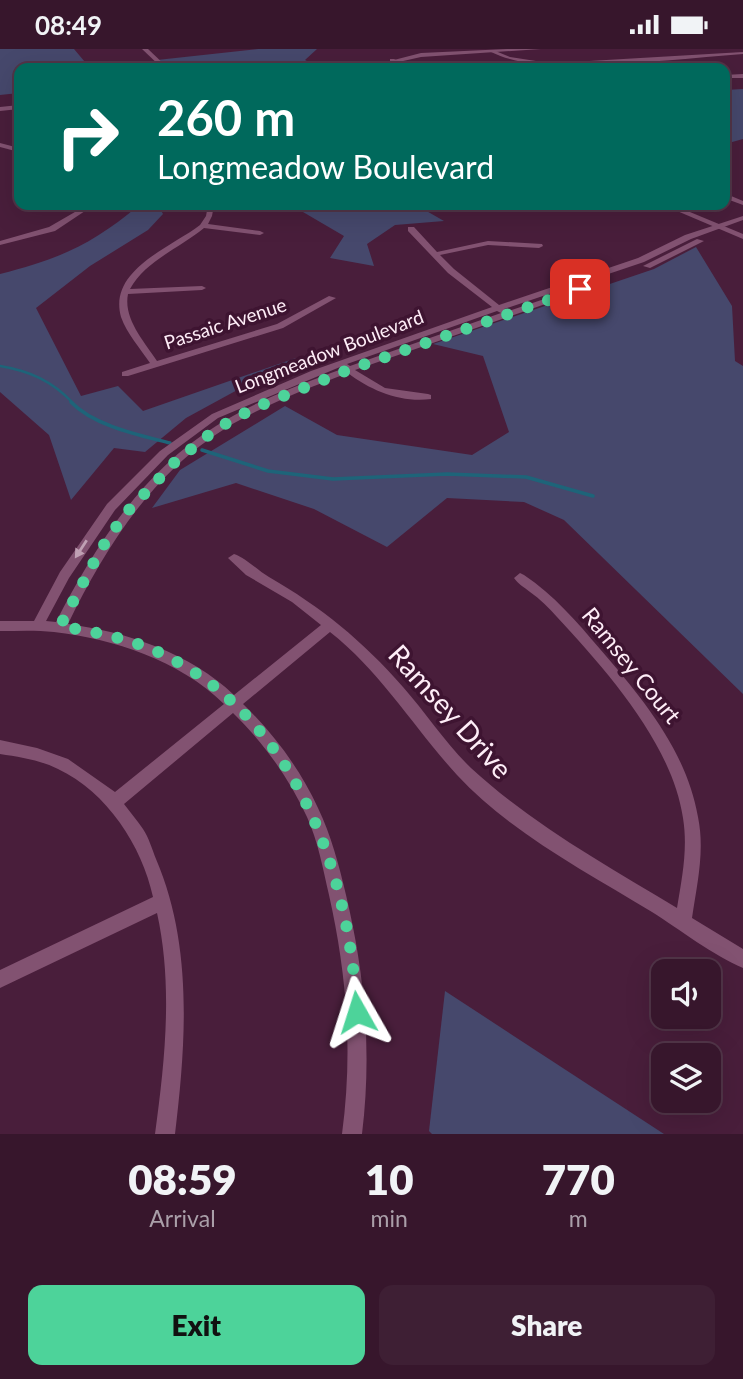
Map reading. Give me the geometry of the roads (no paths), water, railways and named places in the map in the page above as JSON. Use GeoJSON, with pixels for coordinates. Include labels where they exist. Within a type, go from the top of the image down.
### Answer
{"type":"FeatureCollection","features":[{"type":"Feature","properties":{"kind":"street"},"geometry":{"type":"LineString","coordinates":[[145,49],[160,63]]}},
{"type":"Feature","properties":{"kind":"street"},"geometry":{"type":"LineString","coordinates":[[382,63],[392,60],[538,49]]}},
{"type":"Feature","properties":{"kind":"street"},"geometry":{"type":"LineString","coordinates":[[494,51],[506,59],[529,63]]}},
{"type":"Feature","properties":{"kind":"street"},"geometry":{"type":"LineString","coordinates":[[575,63],[743,53]]}},
{"type":"Feature","properties":{"kind":"street"},"geometry":{"type":"LineString","coordinates":[[392,60],[399,63]]}},
{"type":"Feature","properties":{"kind":"street"},"geometry":{"type":"LineString","coordinates":[[0,243],[52,229],[83,210]]}},
{"type":"Feature","properties":{"kind":"street"},"geometry":{"type":"LineString","coordinates":[[155,365],[125,316],[124,292],[137,272],[203,226],[210,210]]}},
{"type":"Feature","properties":{"kind":"street"},"geometry":{"type":"LineString","coordinates":[[679,210],[743,237]]}},
{"type":"Feature","properties":{"kind":"street","name":"Longmeadow Boulevard"},"geometry":{"type":"LineString","coordinates":[[38,625],[64,575],[96,526],[164,453],[228,409],[641,260],[688,237],[743,218]]}},
{"type":"Feature","properties":{"kind":"street","name":"Longmeadow Boulevard"},"geometry":{"type":"LineString","coordinates":[[501,311],[644,268],[689,245],[743,225]]}},
{"type":"Feature","properties":{"kind":"street"},"geometry":{"type":"LineString","coordinates":[[203,226],[260,233]]}},
{"type":"Feature","properties":{"kind":"street"},"geometry":{"type":"LineString","coordinates":[[411,229],[501,311]]}},
{"type":"Feature","properties":{"kind":"street"},"geometry":{"type":"LineString","coordinates":[[436,254],[488,243],[540,246]]}},
{"type":"Feature","properties":{"kind":"street"},"geometry":{"type":"LineString","coordinates":[[124,292],[202,288]]}},
{"type":"Feature","properties":{"kind":"street","name":"Passaic Avenue"},"geometry":{"type":"LineString","coordinates":[[125,374],[280,326],[332,298]]}},
{"type":"Feature","properties":{"kind":"street"},"geometry":{"type":"LineString","coordinates":[[344,366],[365,384],[383,392],[428,397]]}},
{"type":"Feature","properties":{"kind":"street","name":"Longmeadow Boulevard"},"geometry":{"type":"LineString","coordinates":[[60,626],[113,531],[141,495],[182,456],[236,417],[344,366]]}},
{"type":"Feature","properties":{"kind":"street","name":"Ramsey Drive"},"geometry":{"type":"LineString","coordinates":[[234,558],[250,572],[296,599],[331,624],[372,662],[463,771],[499,803],[539,833],[743,959]]}},
{"type":"Feature","properties":{"kind":"street","name":"Ramsey Court"},"geometry":{"type":"LineString","coordinates":[[520,578],[551,601],[628,691],[652,721],[676,764],[688,803],[693,844],[682,922]]}},
{"type":"Feature","properties":{"kind":"street"},"geometry":{"type":"LineString","coordinates":[[114,802],[331,624]]}},
{"type":"Feature","properties":{"kind":"street"},"geometry":{"type":"LineString","coordinates":[[0,626],[60,626],[124,640],[156,651],[210,682],[235,702],[278,753],[313,813],[330,867],[356,989],[358,1076],[352,1134]]}},
{"type":"Feature","properties":{"kind":"street"},"geometry":{"type":"LineString","coordinates":[[0,747],[30,752],[72,768],[114,802],[141,843],[163,901],[172,949],[175,1041],[164,1134]]}},
{"type":"Feature","properties":{"kind":"street"},"geometry":{"type":"LineString","coordinates":[[0,979],[163,901]]}},
{"type":"Feature","properties":{"kind":"waterway"},"geometry":{"type":"LineString","coordinates":[[0,366],[40,378],[73,403]]}},
{"type":"Feature","properties":{"kind":"waterway"},"geometry":{"type":"LineString","coordinates":[[71,402],[104,423],[170,443]]}},
{"type":"Feature","properties":{"kind":"waterway"},"geometry":{"type":"LineString","coordinates":[[202,450],[268,471],[333,479],[447,474],[526,477],[593,496]]}}]}
